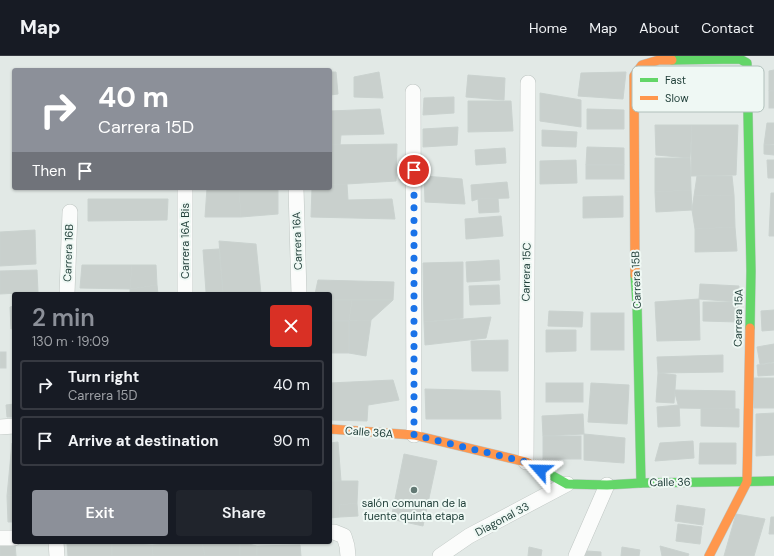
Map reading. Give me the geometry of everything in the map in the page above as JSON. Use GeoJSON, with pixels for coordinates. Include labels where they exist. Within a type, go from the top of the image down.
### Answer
{"type":"FeatureCollection","features":[{"type":"Feature","properties":{"kind":"street","name":"Carrera 15B"},"geometry":{"type":"LineString","coordinates":[[641,66],[659,60],[740,59],[747,62],[747,66]]}},
{"type":"Feature","properties":{"kind":"street","name":"Carrera 15C"},"geometry":{"type":"LineString","coordinates":[[526,462],[528,83]]}},
{"type":"Feature","properties":{"kind":"street"},"geometry":{"type":"LineString","coordinates":[[414,92],[414,435]]}},
{"type":"Feature","properties":{"kind":"street","name":"Carrera 15B"},"geometry":{"type":"LineString","coordinates":[[634,112],[634,273],[637,304],[641,483]]}},
{"type":"Feature","properties":{"kind":"street","name":"Carrera 15A"},"geometry":{"type":"LineString","coordinates":[[709,556],[747,482],[751,270],[749,112]]}},
{"type":"Feature","properties":{"kind":"street","name":"Carrera 16A Bis"},"geometry":{"type":"LineString","coordinates":[[185,190],[185,292]]}},
{"type":"Feature","properties":{"kind":"street","name":"Carrera 16A"},"geometry":{"type":"LineString","coordinates":[[296,190],[299,292]]}},
{"type":"Feature","properties":{"kind":"street","name":"Carrera 16B"},"geometry":{"type":"LineString","coordinates":[[67,292],[70,212]]}},
{"type":"Feature","properties":{"kind":"street"},"geometry":{"type":"LineString","coordinates":[[0,427],[12,426]]}},
{"type":"Feature","properties":{"kind":"street","name":"Calle 36A"},"geometry":{"type":"LineString","coordinates":[[332,429],[414,435],[526,462],[567,484]]}},
{"type":"Feature","properties":{"kind":"street","name":"Calle 36"},"geometry":{"type":"LineString","coordinates":[[567,484],[607,485],[774,481]]}},
{"type":"Feature","properties":{"kind":"street","name":"Diagonal 33"},"geometry":{"type":"LineString","coordinates":[[440,556],[469,536],[567,484]]}},
{"type":"Feature","properties":{"kind":"street"},"geometry":{"type":"LineString","coordinates":[[576,556],[607,485]]}},
{"type":"Feature","properties":{"kind":"street"},"geometry":{"type":"LineString","coordinates":[[332,532],[344,536],[348,556]]}},
{"type":"Feature","properties":{"kind":"street"},"geometry":{"type":"LineString","coordinates":[[458,556],[469,536]]}},
{"type":"Feature","properties":{"kind":"street"},"geometry":{"type":"LineString","coordinates":[[0,538],[12,538]]}},
{"type":"Feature","properties":{"kind":"street"},"geometry":{"type":"LineString","coordinates":[[56,544],[57,556]]}},
{"type":"Feature","properties":{"kind":"building"},"geometry":{"type":"Polygon","coordinates":[[[774,70],[774,91],[769,91],[769,71],[774,70]]]}},
{"type":"Feature","properties":{"kind":"building"},"geometry":{"type":"Polygon","coordinates":[[[332,72],[336,72],[338,94],[332,95],[332,72]]]}},
{"type":"Feature","properties":{"kind":"building"},"geometry":{"type":"Polygon","coordinates":[[[379,72],[383,98],[354,97],[354,77],[379,72]]]}},
{"type":"Feature","properties":{"kind":"building"},"geometry":{"type":"Polygon","coordinates":[[[626,72],[623,99],[578,96],[581,73],[626,72]]]}},
{"type":"Feature","properties":{"kind":"building"},"geometry":{"type":"Polygon","coordinates":[[[468,75],[505,78],[504,100],[466,97],[468,75]]]}},
{"type":"Feature","properties":{"kind":"building"},"geometry":{"type":"Polygon","coordinates":[[[769,91],[774,91],[774,108],[769,108],[769,91]]]}},
{"type":"Feature","properties":{"kind":"building"},"geometry":{"type":"Polygon","coordinates":[[[540,93],[581,100],[581,127],[540,121],[540,93]]]}},
{"type":"Feature","properties":{"kind":"building"},"geometry":{"type":"Polygon","coordinates":[[[454,97],[454,113],[423,115],[424,98],[454,97]]]}},
{"type":"Feature","properties":{"kind":"building"},"geometry":{"type":"Polygon","coordinates":[[[468,101],[511,101],[513,131],[468,132],[468,101]]]}},
{"type":"Feature","properties":{"kind":"building"},"geometry":{"type":"Polygon","coordinates":[[[380,109],[384,134],[341,135],[340,145],[332,145],[332,111],[380,109]]]}},
{"type":"Feature","properties":{"kind":"building"},"geometry":{"type":"Polygon","coordinates":[[[587,109],[624,110],[624,129],[587,129],[587,109]]]}},
{"type":"Feature","properties":{"kind":"building"},"geometry":{"type":"Polygon","coordinates":[[[767,123],[774,123],[774,144],[764,145],[767,123]]]}},
{"type":"Feature","properties":{"kind":"building"},"geometry":{"type":"Polygon","coordinates":[[[655,125],[692,125],[690,158],[656,155],[655,125]]]}},
{"type":"Feature","properties":{"kind":"building"},"geometry":{"type":"Polygon","coordinates":[[[692,125],[738,125],[736,175],[691,176],[692,125]]]}},
{"type":"Feature","properties":{"kind":"building"},"geometry":{"type":"Polygon","coordinates":[[[458,127],[457,145],[423,147],[423,129],[458,127]]]}},
{"type":"Feature","properties":{"kind":"building"},"geometry":{"type":"Polygon","coordinates":[[[542,130],[577,132],[576,147],[542,146],[542,130]]]}},
{"type":"Feature","properties":{"kind":"building"},"geometry":{"type":"Polygon","coordinates":[[[397,144],[396,181],[332,185],[332,145],[397,144]]]}},
{"type":"Feature","properties":{"kind":"building"},"geometry":{"type":"Polygon","coordinates":[[[764,145],[774,145],[774,155],[764,154],[764,145]]]}},
{"type":"Feature","properties":{"kind":"building"},"geometry":{"type":"Polygon","coordinates":[[[587,147],[624,148],[624,165],[586,165],[587,147]]]}},
{"type":"Feature","properties":{"kind":"building"},"geometry":{"type":"Polygon","coordinates":[[[505,148],[506,163],[476,165],[475,150],[505,148]]]}},
{"type":"Feature","properties":{"kind":"building"},"geometry":{"type":"Polygon","coordinates":[[[655,158],[690,158],[691,190],[655,192],[655,158]]]}},
{"type":"Feature","properties":{"kind":"building"},"geometry":{"type":"Polygon","coordinates":[[[576,160],[577,183],[540,184],[540,161],[576,160]]]}},
{"type":"Feature","properties":{"kind":"building"},"geometry":{"type":"Polygon","coordinates":[[[767,160],[774,160],[774,178],[768,178],[767,160]]]}},
{"type":"Feature","properties":{"kind":"building"},"geometry":{"type":"Polygon","coordinates":[[[586,165],[624,165],[624,179],[586,179],[586,165]]]}},
{"type":"Feature","properties":{"kind":"building"},"geometry":{"type":"Polygon","coordinates":[[[424,176],[462,179],[465,204],[425,202],[424,176]]]}},
{"type":"Feature","properties":{"kind":"building"},"geometry":{"type":"Polygon","coordinates":[[[697,176],[732,176],[734,195],[694,196],[697,176]]]}},
{"type":"Feature","properties":{"kind":"building"},"geometry":{"type":"Polygon","coordinates":[[[507,182],[509,198],[478,199],[472,201],[471,185],[507,182]]]}},
{"type":"Feature","properties":{"kind":"building"},"geometry":{"type":"Polygon","coordinates":[[[347,184],[348,200],[392,199],[395,219],[311,217],[312,190],[332,190],[332,185],[347,184]]]}},
{"type":"Feature","properties":{"kind":"building"},"geometry":{"type":"Polygon","coordinates":[[[207,190],[239,190],[241,217],[205,217],[207,190]]]}},
{"type":"Feature","properties":{"kind":"building"},"geometry":{"type":"Polygon","coordinates":[[[239,190],[278,190],[278,214],[241,217],[239,190]]]}},
{"type":"Feature","properties":{"kind":"building"},"geometry":{"type":"Polygon","coordinates":[[[691,190],[692,210],[656,212],[655,192],[691,190]]]}},
{"type":"Feature","properties":{"kind":"building"},"geometry":{"type":"Polygon","coordinates":[[[771,193],[774,193],[774,236],[769,236],[771,193]]]}},
{"type":"Feature","properties":{"kind":"building"},"geometry":{"type":"Polygon","coordinates":[[[734,195],[735,227],[695,229],[692,210],[694,196],[734,195]]]}},
{"type":"Feature","properties":{"kind":"building"},"geometry":{"type":"Polygon","coordinates":[[[623,196],[623,217],[583,218],[583,197],[623,196]]]}},
{"type":"Feature","properties":{"kind":"building"},"geometry":{"type":"Polygon","coordinates":[[[498,198],[499,212],[479,213],[478,199],[498,198]]]}},
{"type":"Feature","properties":{"kind":"building"},"geometry":{"type":"Polygon","coordinates":[[[88,199],[168,199],[167,220],[88,221],[88,199]]]}},
{"type":"Feature","properties":{"kind":"building"},"geometry":{"type":"Polygon","coordinates":[[[501,216],[503,236],[466,239],[465,219],[501,216]]]}},
{"type":"Feature","properties":{"kind":"building"},"geometry":{"type":"Polygon","coordinates":[[[735,227],[737,251],[695,252],[695,229],[735,227]]]}},
{"type":"Feature","properties":{"kind":"building"},"geometry":{"type":"Polygon","coordinates":[[[35,230],[36,264],[0,266],[0,232],[35,230]]]}},
{"type":"Feature","properties":{"kind":"building"},"geometry":{"type":"Polygon","coordinates":[[[219,241],[256,244],[261,292],[223,292],[219,241]]]}},
{"type":"Feature","properties":{"kind":"building"},"geometry":{"type":"Polygon","coordinates":[[[219,249],[223,292],[206,292],[203,250],[219,249]]]}},
{"type":"Feature","properties":{"kind":"building"},"geometry":{"type":"Polygon","coordinates":[[[499,260],[500,280],[467,282],[466,262],[499,260]]]}},
{"type":"Feature","properties":{"kind":"building"},"geometry":{"type":"Polygon","coordinates":[[[463,262],[463,318],[424,322],[423,263],[463,262]]]}},
{"type":"Feature","properties":{"kind":"building"},"geometry":{"type":"Polygon","coordinates":[[[82,265],[132,265],[130,289],[80,288],[82,265]]]}},
{"type":"Feature","properties":{"kind":"building"},"geometry":{"type":"Polygon","coordinates":[[[132,265],[156,265],[157,285],[130,289],[132,265]]]}},
{"type":"Feature","properties":{"kind":"building"},"geometry":{"type":"Polygon","coordinates":[[[37,270],[38,292],[12,292],[12,293],[0,294],[0,271],[37,270]]]}},
{"type":"Feature","properties":{"kind":"building"},"geometry":{"type":"Polygon","coordinates":[[[318,280],[394,282],[393,300],[332,300],[332,292],[315,292],[318,280]]]}},
{"type":"Feature","properties":{"kind":"building"},"geometry":{"type":"Polygon","coordinates":[[[700,284],[739,286],[738,302],[699,299],[700,284]]]}},
{"type":"Feature","properties":{"kind":"building"},"geometry":{"type":"Polygon","coordinates":[[[157,285],[158,292],[130,292],[130,289],[157,285]]]}},
{"type":"Feature","properties":{"kind":"building"},"geometry":{"type":"Polygon","coordinates":[[[499,285],[500,304],[470,305],[469,286],[499,285]]]}},
{"type":"Feature","properties":{"kind":"building"},"geometry":{"type":"Polygon","coordinates":[[[699,299],[700,340],[657,341],[655,302],[699,299]]]}},
{"type":"Feature","properties":{"kind":"building"},"geometry":{"type":"Polygon","coordinates":[[[332,300],[352,300],[349,321],[332,321],[332,300]]]}},
{"type":"Feature","properties":{"kind":"building"},"geometry":{"type":"Polygon","coordinates":[[[352,300],[393,300],[371,320],[349,321],[352,300]]]}},
{"type":"Feature","properties":{"kind":"building"},"geometry":{"type":"Polygon","coordinates":[[[703,302],[738,302],[738,322],[703,321],[703,302]]]}},
{"type":"Feature","properties":{"kind":"building"},"geometry":{"type":"Polygon","coordinates":[[[12,306],[11,329],[10,307],[12,306]]]}},
{"type":"Feature","properties":{"kind":"building"},"geometry":{"type":"Polygon","coordinates":[[[774,310],[774,330],[762,331],[761,311],[774,310]]]}},
{"type":"Feature","properties":{"kind":"building"},"geometry":{"type":"Polygon","coordinates":[[[549,311],[583,312],[582,327],[548,326],[549,311]]]}},
{"type":"Feature","properties":{"kind":"building"},"geometry":{"type":"Polygon","coordinates":[[[591,313],[624,313],[624,350],[591,350],[591,313]]]}},
{"type":"Feature","properties":{"kind":"building"},"geometry":{"type":"Polygon","coordinates":[[[491,317],[486,338],[425,345],[424,322],[491,317]]]}},
{"type":"Feature","properties":{"kind":"building"},"geometry":{"type":"Polygon","coordinates":[[[371,320],[366,356],[349,353],[349,321],[371,320]]]}},
{"type":"Feature","properties":{"kind":"building"},"geometry":{"type":"Polygon","coordinates":[[[332,321],[349,321],[349,353],[332,353],[332,321]]]}},
{"type":"Feature","properties":{"kind":"building"},"geometry":{"type":"Polygon","coordinates":[[[546,330],[576,330],[576,351],[546,352],[546,330]]]}},
{"type":"Feature","properties":{"kind":"building"},"geometry":{"type":"Polygon","coordinates":[[[508,340],[508,371],[472,371],[471,341],[508,340]]]}},
{"type":"Feature","properties":{"kind":"building"},"geometry":{"type":"Polygon","coordinates":[[[774,344],[774,362],[760,364],[757,347],[774,344]]]}},
{"type":"Feature","properties":{"kind":"building"},"geometry":{"type":"Polygon","coordinates":[[[0,352],[6,352],[6,368],[0,368],[0,352]]]}},
{"type":"Feature","properties":{"kind":"building"},"geometry":{"type":"Polygon","coordinates":[[[723,355],[723,372],[658,373],[657,357],[723,355]]]}},
{"type":"Feature","properties":{"kind":"building"},"geometry":{"type":"Polygon","coordinates":[[[774,363],[774,375],[758,376],[757,365],[774,363]]]}},
{"type":"Feature","properties":{"kind":"building"},"geometry":{"type":"Polygon","coordinates":[[[658,373],[676,375],[674,403],[656,402],[658,373]]]}},
{"type":"Feature","properties":{"kind":"building"},"geometry":{"type":"Polygon","coordinates":[[[753,378],[774,378],[774,408],[754,408],[753,378]]]}},
{"type":"Feature","properties":{"kind":"building"},"geometry":{"type":"Polygon","coordinates":[[[393,380],[399,400],[368,405],[367,421],[332,420],[332,383],[393,380]]]}},
{"type":"Feature","properties":{"kind":"building"},"geometry":{"type":"Polygon","coordinates":[[[546,383],[583,383],[583,402],[546,402],[546,383]]]}},
{"type":"Feature","properties":{"kind":"building"},"geometry":{"type":"Polygon","coordinates":[[[591,383],[629,385],[627,424],[588,422],[591,383]]]}},
{"type":"Feature","properties":{"kind":"building"},"geometry":{"type":"Polygon","coordinates":[[[425,389],[500,391],[501,419],[426,419],[425,389]]]}},
{"type":"Feature","properties":{"kind":"building"},"geometry":{"type":"Polygon","coordinates":[[[674,390],[735,391],[735,409],[679,408],[674,390]]]}},
{"type":"Feature","properties":{"kind":"building"},"geometry":{"type":"Polygon","coordinates":[[[12,404],[12,417],[7,417],[6,405],[12,404]]]}},
{"type":"Feature","properties":{"kind":"building"},"geometry":{"type":"Polygon","coordinates":[[[679,405],[680,426],[658,427],[657,407],[679,405]]]}},
{"type":"Feature","properties":{"kind":"building"},"geometry":{"type":"Polygon","coordinates":[[[701,408],[739,409],[739,427],[701,426],[701,408]]]}},
{"type":"Feature","properties":{"kind":"building"},"geometry":{"type":"Polygon","coordinates":[[[774,413],[774,455],[756,456],[756,414],[774,413]]]}},
{"type":"Feature","properties":{"kind":"building"},"geometry":{"type":"Polygon","coordinates":[[[583,414],[584,434],[543,436],[542,416],[583,414]]]}},
{"type":"Feature","properties":{"kind":"building"},"geometry":{"type":"Polygon","coordinates":[[[584,434],[625,438],[624,463],[584,460],[584,434]]]}},
{"type":"Feature","properties":{"kind":"building"},"geometry":{"type":"Polygon","coordinates":[[[543,436],[581,436],[581,459],[543,459],[543,436]]]}},
{"type":"Feature","properties":{"kind":"building"},"geometry":{"type":"Polygon","coordinates":[[[693,441],[694,458],[655,461],[660,443],[693,441]]]}},
{"type":"Feature","properties":{"kind":"building"},"geometry":{"type":"Polygon","coordinates":[[[338,442],[341,481],[332,481],[332,443],[338,442]]]}},
{"type":"Feature","properties":{"kind":"building"},"geometry":{"type":"Polygon","coordinates":[[[12,443],[12,495],[7,496],[12,443]]]}},
{"type":"Feature","properties":{"kind":"building"},"geometry":{"type":"Polygon","coordinates":[[[700,443],[736,443],[736,464],[699,464],[700,443]]]}},
{"type":"Feature","properties":{"kind":"building","name":"salón comunan de la fuente quinta etapa"},"geometry":{"type":"Polygon","coordinates":[[[404,454],[437,461],[423,526],[391,519],[404,454]]]}},
{"type":"Feature","properties":{"kind":"building"},"geometry":{"type":"Polygon","coordinates":[[[332,481],[358,481],[357,503],[339,505],[340,517],[332,518],[332,481]]]}},
{"type":"Feature","properties":{"kind":"building"},"geometry":{"type":"Polygon","coordinates":[[[12,495],[12,522],[8,522],[7,496],[12,495]]]}},
{"type":"Feature","properties":{"kind":"building"},"geometry":{"type":"Polygon","coordinates":[[[357,503],[358,516],[340,517],[339,505],[357,503]]]}},
{"type":"Feature","properties":{"kind":"building"},"geometry":{"type":"Polygon","coordinates":[[[677,505],[705,509],[703,525],[675,521],[677,505]]]}},
{"type":"Feature","properties":{"kind":"building"},"geometry":{"type":"Polygon","coordinates":[[[736,514],[765,519],[754,556],[724,556],[736,514]]]}},
{"type":"Feature","properties":{"kind":"building"},"geometry":{"type":"Polygon","coordinates":[[[771,517],[774,517],[774,534],[769,534],[771,517]]]}},
{"type":"Feature","properties":{"kind":"building"},"geometry":{"type":"Polygon","coordinates":[[[678,524],[702,527],[700,544],[676,541],[678,524]]]}},
{"type":"Feature","properties":{"kind":"building"},"geometry":{"type":"Polygon","coordinates":[[[15,544],[16,556],[0,556],[0,545],[15,544]]]}},
{"type":"Feature","properties":{"kind":"building"},"geometry":{"type":"Polygon","coordinates":[[[67,544],[112,544],[112,556],[68,556],[67,544]]]}},
{"type":"Feature","properties":{"kind":"building"},"geometry":{"type":"Polygon","coordinates":[[[112,544],[152,545],[153,556],[112,556],[112,544]]]}},
{"type":"Feature","properties":{"kind":"building"},"geometry":{"type":"Polygon","coordinates":[[[202,544],[205,556],[153,556],[152,545],[202,544]]]}},
{"type":"Feature","properties":{"kind":"building"},"geometry":{"type":"Polygon","coordinates":[[[202,544],[240,544],[240,556],[205,556],[202,544]]]}},
{"type":"Feature","properties":{"kind":"building"},"geometry":{"type":"Polygon","coordinates":[[[240,544],[257,546],[257,556],[240,556],[240,544]]]}},
{"type":"Feature","properties":{"kind":"building"},"geometry":{"type":"Polygon","coordinates":[[[300,545],[301,556],[257,556],[257,546],[300,545]]]}},
{"type":"Feature","properties":{"kind":"building"},"geometry":{"type":"Polygon","coordinates":[[[660,546],[689,554],[688,556],[662,556],[660,546]]]}},
{"type":"Feature","properties":{"kind":"building"},"geometry":{"type":"Polygon","coordinates":[[[529,547],[542,550],[541,556],[528,556],[529,547]]]}},
{"type":"Feature","properties":{"kind":"building"},"geometry":{"type":"Polygon","coordinates":[[[622,547],[640,550],[639,556],[621,556],[622,547]]]}},
{"type":"Feature","properties":{"kind":"building"},"geometry":{"type":"Polygon","coordinates":[[[587,551],[601,552],[601,556],[585,556],[587,551]]]}},
{"type":"Feature","properties":{"kind":"traffic: fast"},"geometry":{"type":"LineString","coordinates":[[672,60],[740,59],[747,63],[747,66]]}},
{"type":"Feature","properties":{"kind":"traffic: fast"},"geometry":{"type":"LineString","coordinates":[[748,112],[751,271],[750,328]]}},
{"type":"Feature","properties":{"kind":"traffic: fast"},"geometry":{"type":"LineString","coordinates":[[635,275],[641,483]]}},
{"type":"Feature","properties":{"kind":"traffic: fast"},"geometry":{"type":"LineString","coordinates":[[542,470],[567,484],[607,485],[774,481]]}},
{"type":"Feature","properties":{"kind":"traffic: slow"},"geometry":{"type":"LineString","coordinates":[[641,66],[659,60],[672,60]]}},
{"type":"Feature","properties":{"kind":"traffic: slow"},"geometry":{"type":"LineString","coordinates":[[634,112],[635,275]]}},
{"type":"Feature","properties":{"kind":"traffic: slow"},"geometry":{"type":"LineString","coordinates":[[709,556],[747,482],[750,328]]}},
{"type":"Feature","properties":{"kind":"traffic: slow"},"geometry":{"type":"LineString","coordinates":[[332,429],[414,435],[526,462],[542,470]]}},
{"type":"Feature","properties":{"kind":"place","name":"salón comunan de la fuente quinta etapa"},"geometry":{"type":"Point","coordinates":[414,490]}},
{"type":"Feature","properties":{"kind":"route"},"geometry":{"type":"LineString","coordinates":[[414,170],[414,435],[526,462],[540,470]]}}]}
